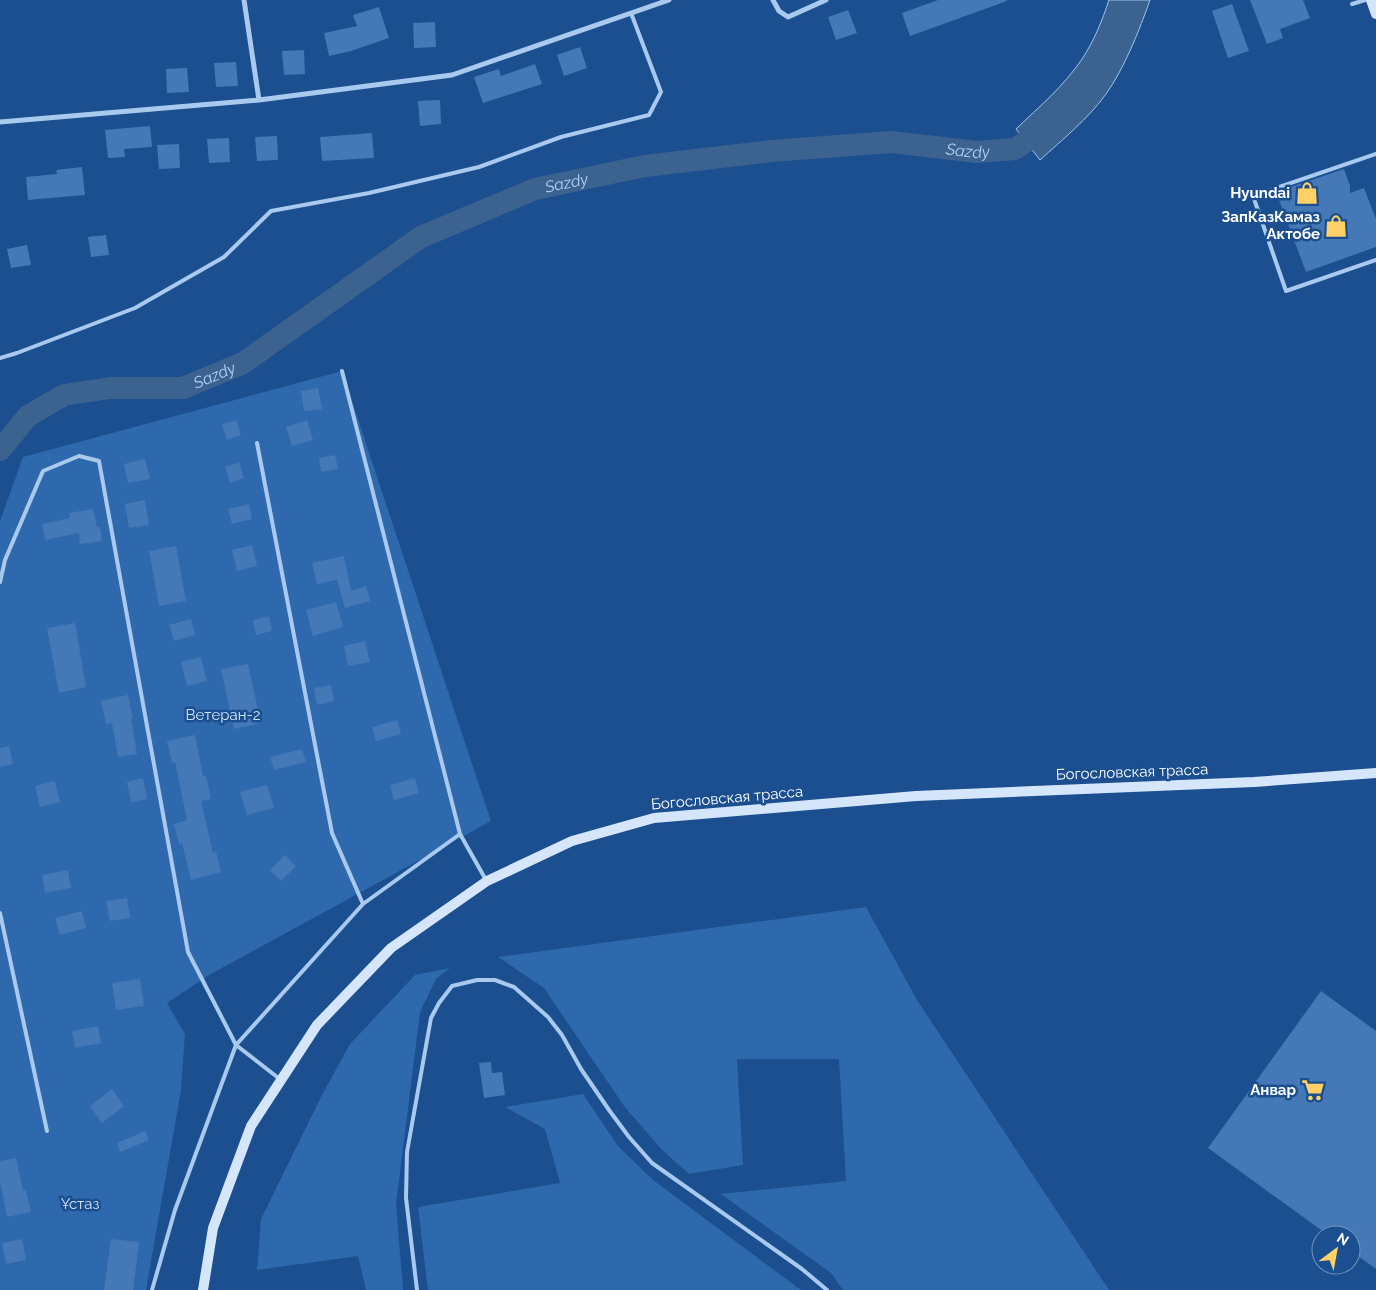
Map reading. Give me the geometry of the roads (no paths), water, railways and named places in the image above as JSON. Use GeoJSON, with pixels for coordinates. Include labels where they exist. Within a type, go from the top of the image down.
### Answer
{"type":"FeatureCollection","features":[{"type":"Feature","properties":{"kind":"main road"},"geometry":{"type":"LineString","coordinates":[[1371,0],[1376,14]]}},
{"type":"Feature","properties":{"kind":"main road","name":"Богословская трасса"},"geometry":{"type":"LineString","coordinates":[[203,1290],[213,1228],[251,1126],[317,1025],[391,948],[487,881],[572,841],[654,818],[916,796],[1254,782],[1376,773]]}},
{"type":"Feature","properties":{"kind":"street"},"geometry":{"type":"LineString","coordinates":[[244,0],[259,100]]}},
{"type":"Feature","properties":{"kind":"street"},"geometry":{"type":"LineString","coordinates":[[0,122],[259,100],[452,75],[669,0]]}},
{"type":"Feature","properties":{"kind":"street"},"geometry":{"type":"LineString","coordinates":[[773,0],[779,11],[788,17],[826,0]]}},
{"type":"Feature","properties":{"kind":"lane"},"geometry":{"type":"LineString","coordinates":[[1352,4],[1365,0]]}},
{"type":"Feature","properties":{"kind":"lane"},"geometry":{"type":"LineString","coordinates":[[0,357],[17,353],[136,308],[224,257],[271,210],[369,194],[479,167],[561,137],[649,116],[661,92],[631,13]]}},
{"type":"Feature","properties":{"kind":"lane"},"geometry":{"type":"LineString","coordinates":[[1376,154],[1253,196],[1286,291],[1376,260]]}},
{"type":"Feature","properties":{"kind":"lane"},"geometry":{"type":"LineString","coordinates":[[342,371],[460,834],[487,881]]}},
{"type":"Feature","properties":{"kind":"lane"},"geometry":{"type":"LineString","coordinates":[[256,443],[332,833],[363,904]]}},
{"type":"Feature","properties":{"kind":"lane"},"geometry":{"type":"LineString","coordinates":[[0,582],[5,560],[42,471],[79,456],[99,461],[188,952],[236,1046],[281,1080]]}},
{"type":"Feature","properties":{"kind":"lane"},"geometry":{"type":"LineString","coordinates":[[152,1290],[175,1210],[236,1046],[363,904],[460,834]]}},
{"type":"Feature","properties":{"kind":"lane"},"geometry":{"type":"LineString","coordinates":[[0,914],[47,1131]]}},
{"type":"Feature","properties":{"kind":"lane"},"geometry":{"type":"LineString","coordinates":[[417,1290],[406,1198],[407,1152],[431,1018],[439,1002],[452,986],[477,980],[495,980],[514,987],[548,1017],[562,1035],[581,1069],[609,1110],[629,1138],[652,1163],[802,1269],[827,1290]]}},
{"type":"Feature","properties":{"kind":"waterway","name":"Sazdy"},"geometry":{"type":"LineString","coordinates":[[0,450],[28,416],[64,395],[110,388],[183,388],[243,363],[421,237],[535,189],[645,166],[771,151],[892,142],[977,152],[1015,149],[1050,125]]}},
{"type":"Feature","properties":{"kind":"place","name":"Hyundai"},"geometry":{"type":"Point","coordinates":[1307,193]}},
{"type":"Feature","properties":{"kind":"place","name":"ЗапКазКамаз Актобе"},"geometry":{"type":"Point","coordinates":[1336,226]}},
{"type":"Feature","properties":{"kind":"place","name":"Анвар"},"geometry":{"type":"Point","coordinates":[1313,1090]}},
{"type":"Feature","properties":{"kind":"park label","name":"Ветеран-2"},"geometry":{"type":"Point","coordinates":[223,715]}},
{"type":"Feature","properties":{"kind":"park label","name":"Ұстаз"},"geometry":{"type":"Point","coordinates":[80,1204]}}]}
